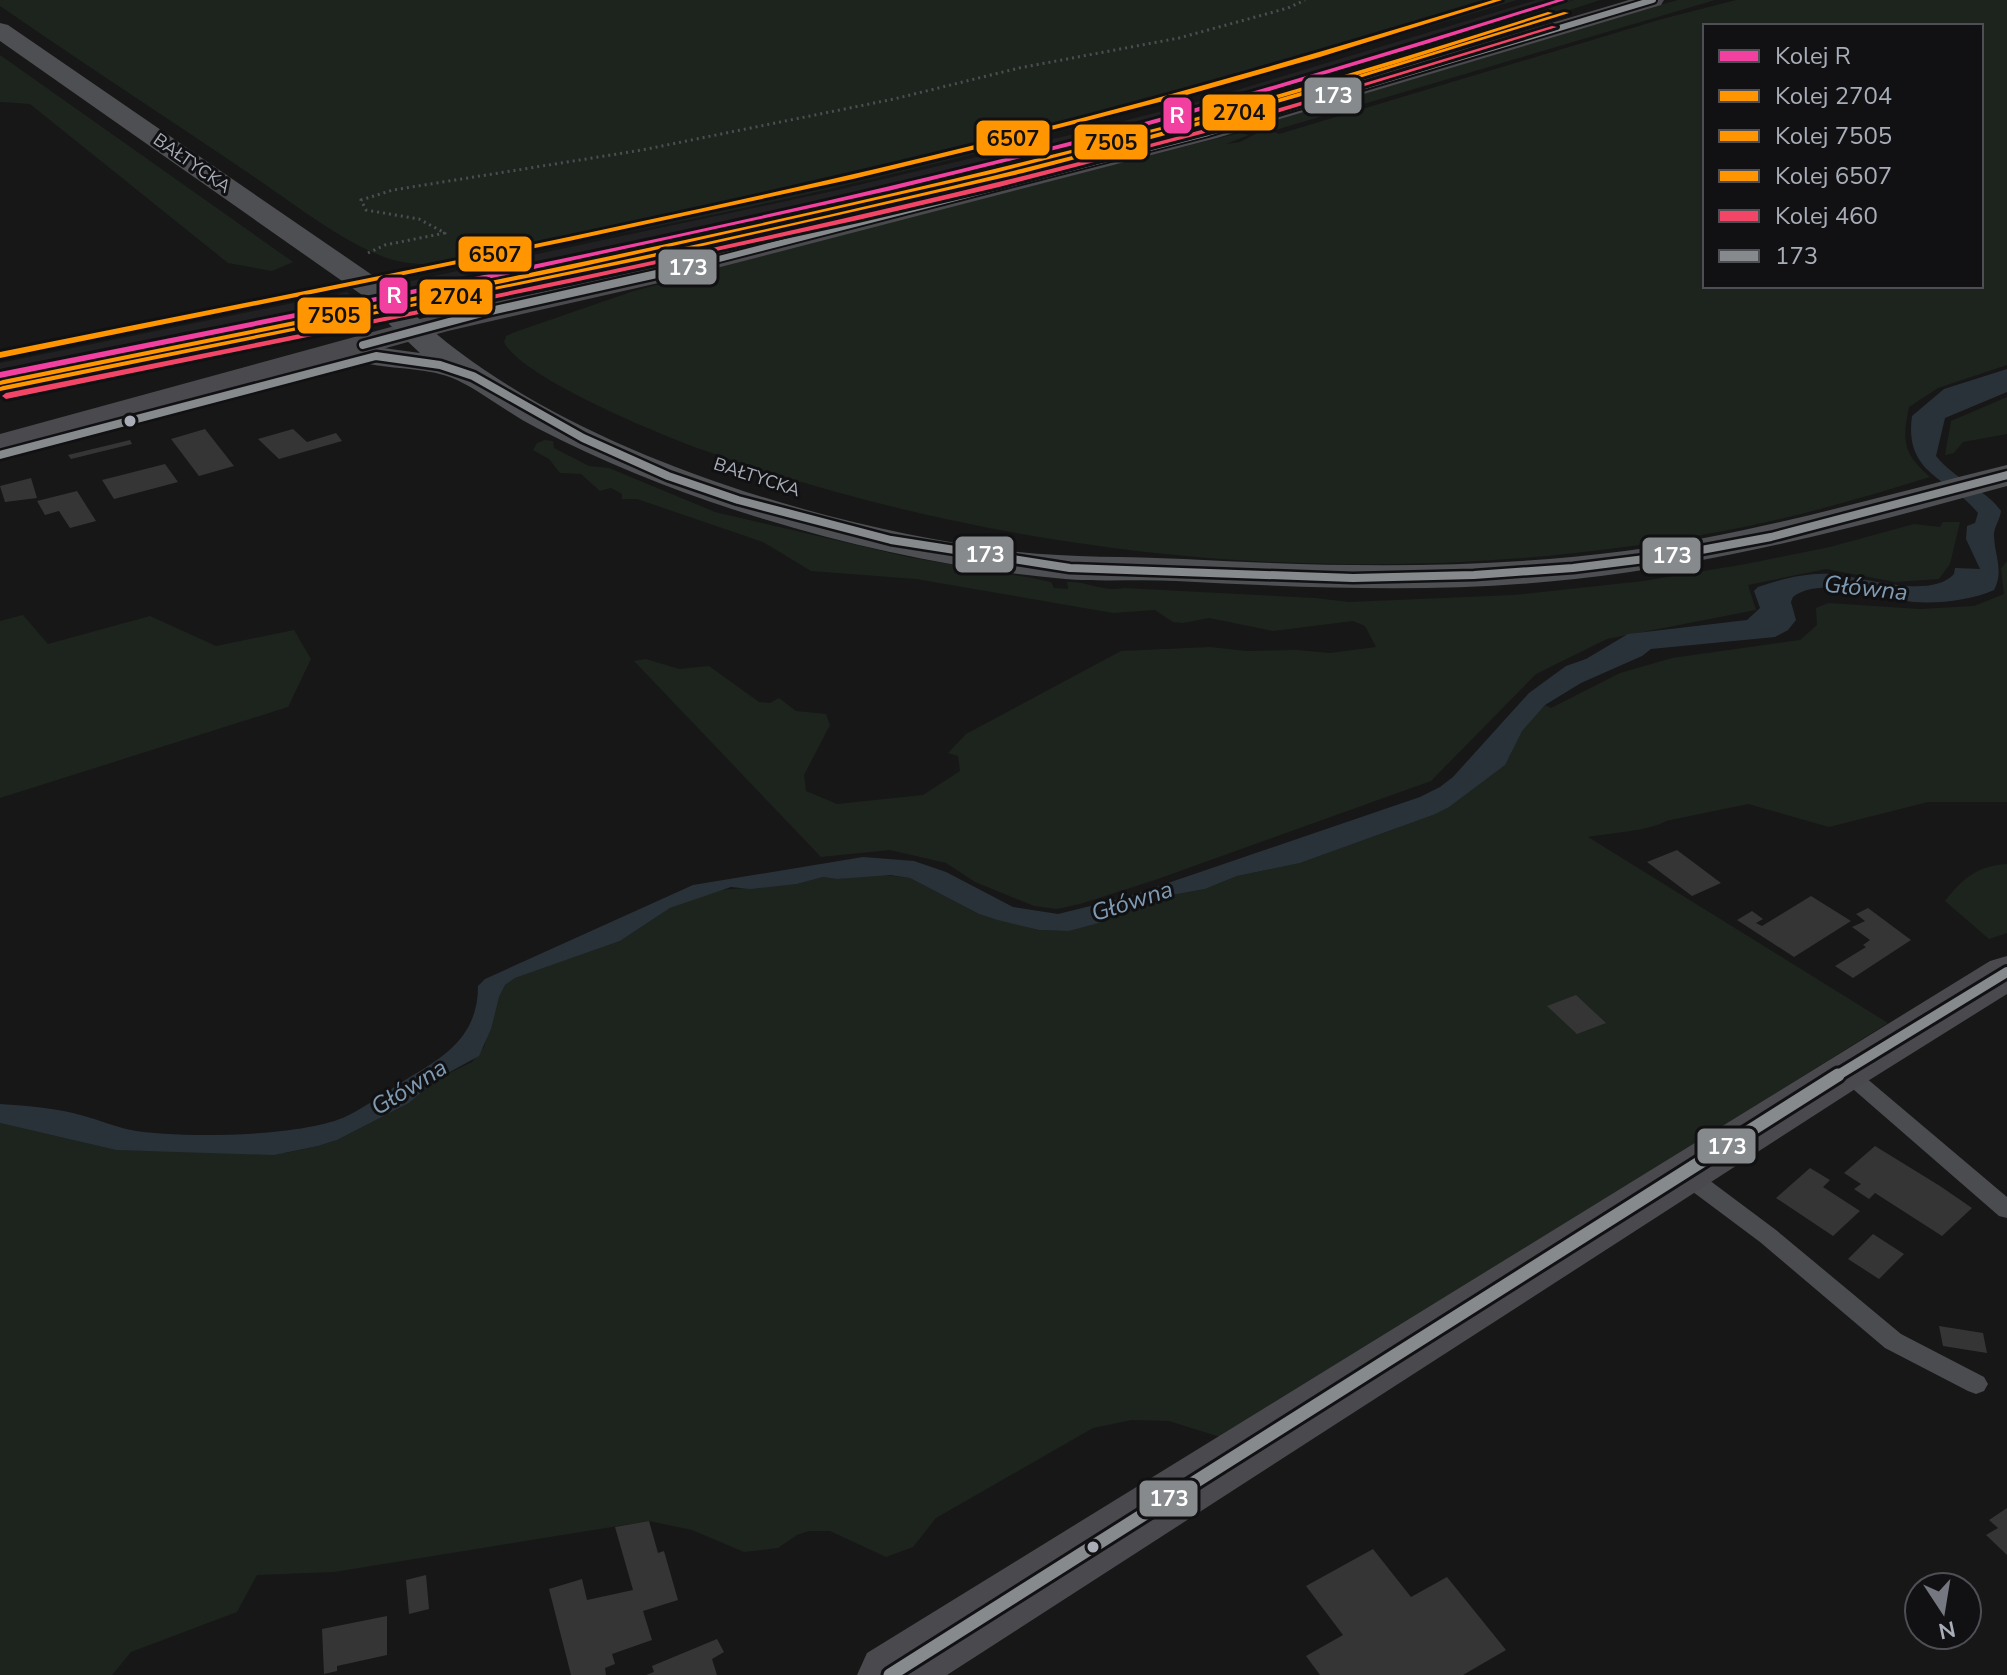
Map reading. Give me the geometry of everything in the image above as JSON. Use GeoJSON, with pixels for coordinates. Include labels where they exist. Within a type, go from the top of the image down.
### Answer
{"type":"FeatureCollection","features":[{"type":"Feature","properties":{"kind":"main road","name":"BAŁTYCKA"},"geometry":{"type":"LineString","coordinates":[[0,30],[383,296],[396,316],[631,430],[743,473],[940,528],[1164,569],[1353,578],[1474,575],[1573,568],[1669,556],[1771,537],[1994,479]]}},
{"type":"Feature","properties":{"kind":"main road"},"geometry":{"type":"LineString","coordinates":[[376,356],[440,365],[457,344]]}},
{"type":"Feature","properties":{"kind":"street"},"geometry":{"type":"LineString","coordinates":[[0,444],[457,344],[653,276],[1208,133],[1653,0]]}},
{"type":"Feature","properties":{"kind":"street"},"geometry":{"type":"LineString","coordinates":[[0,455],[376,356],[457,344]]}},
{"type":"Feature","properties":{"kind":"street"},"geometry":{"type":"LineString","coordinates":[[890,1675],[1845,1071],[2007,972]]}},
{"type":"Feature","properties":{"kind":"lane"},"geometry":{"type":"LineString","coordinates":[[1845,1071],[2007,1210]]}},
{"type":"Feature","properties":{"kind":"lane"},"geometry":{"type":"LineString","coordinates":[[1685,1174],[1768,1236],[1893,1341],[1976,1384]]}},
{"type":"Feature","properties":{"kind":"path"},"geometry":{"type":"LineString","coordinates":[[367,253],[379,245],[424,241],[445,233],[419,219],[366,210],[361,200],[393,190],[642,150],[894,99],[1019,68],[1179,38],[1288,8],[1305,0]]}},
{"type":"Feature","properties":{"kind":"shaded area"},"geometry":{"type":"Polygon","coordinates":[[[0,0],[1517,0],[1176,100],[947,161],[716,214],[494,258],[438,264],[390,259],[335,232],[0,6],[0,0]]]}},
{"type":"Feature","properties":{"kind":"shaded area"},"geometry":{"type":"Polygon","coordinates":[[[1536,0],[1573,0],[1223,106],[951,177],[422,292],[414,291],[406,282],[833,191],[1078,133],[1204,100],[1536,0]]]}},
{"type":"Feature","properties":{"kind":"shaded area"},"geometry":{"type":"Polygon","coordinates":[[[1574,0],[1600,0],[1336,87],[1182,133],[682,247],[628,264],[632,271],[628,273],[594,276],[569,286],[487,303],[427,302],[414,292],[424,293],[695,236],[1055,152],[1253,99],[1574,0]]]}},
{"type":"Feature","properties":{"kind":"shaded area"},"geometry":{"type":"Polygon","coordinates":[[[1678,0],[1715,0],[1272,131],[1279,134],[1662,19],[1736,0],[2007,0],[2007,365],[1938,388],[1909,407],[1905,438],[1907,446],[1914,461],[1930,477],[1768,522],[1613,549],[1480,561],[1348,564],[1215,558],[1083,544],[952,520],[823,488],[697,448],[592,403],[536,372],[504,342],[506,336],[515,332],[631,292],[873,225],[1240,133],[1249,135],[1226,144],[1240,142],[1263,130],[1263,124],[1560,32],[1678,0]]]}},
{"type":"Feature","properties":{"kind":"shaded area"},"geometry":{"type":"Polygon","coordinates":[[[0,55],[293,262],[272,271],[228,263],[30,104],[0,102],[0,55]]]}},
{"type":"Feature","properties":{"kind":"shaded area"},"geometry":{"type":"Polygon","coordinates":[[[347,292],[363,304],[0,378],[0,363],[347,292]]]}},
{"type":"Feature","properties":{"kind":"shaded area"},"geometry":{"type":"Polygon","coordinates":[[[2007,397],[2007,434],[1963,442],[1954,453],[1945,455],[1951,421],[2007,397]]]}},
{"type":"Feature","properties":{"kind":"shaded area"},"geometry":{"type":"Polygon","coordinates":[[[553,441],[554,448],[589,466],[609,468],[715,512],[908,557],[1051,582],[1054,588],[1068,589],[1067,582],[1075,582],[1108,589],[1349,602],[1514,595],[1643,581],[1830,547],[1914,524],[1940,527],[1943,522],[1960,522],[1950,564],[1939,579],[1895,582],[1826,569],[1748,585],[1756,610],[1607,639],[1536,674],[1431,781],[1155,880],[1057,909],[1034,906],[975,882],[946,863],[890,850],[821,857],[634,661],[646,659],[679,669],[709,666],[759,702],[770,703],[779,698],[796,711],[826,714],[830,725],[804,775],[806,791],[837,804],[923,795],[960,771],[958,756],[948,753],[966,734],[1121,651],[1210,647],[1330,653],[1376,647],[1365,626],[1353,621],[1273,631],[1209,618],[1183,623],[1173,622],[1155,610],[1113,613],[916,579],[811,571],[763,542],[637,499],[622,499],[622,494],[611,488],[600,491],[581,474],[560,473],[549,459],[533,450],[537,443],[553,441]]]}},
{"type":"Feature","properties":{"kind":"shaded area"},"geometry":{"type":"Polygon","coordinates":[[[2007,561],[2007,802],[1928,802],[1829,827],[1748,804],[1640,829],[1588,837],[1888,1023],[1228,1436],[1217,1436],[1169,1421],[1132,1420],[1093,1428],[936,1518],[913,1547],[886,1557],[830,1531],[809,1531],[778,1548],[744,1552],[692,1530],[649,1521],[334,1572],[257,1575],[237,1612],[131,1652],[112,1675],[0,1675],[0,1123],[116,1150],[285,1153],[318,1146],[337,1140],[409,1103],[437,1079],[472,1062],[484,1047],[505,985],[515,978],[620,941],[670,908],[720,890],[797,884],[823,877],[837,879],[876,874],[910,878],[979,914],[1039,930],[1069,931],[1112,918],[1161,897],[1205,889],[1237,876],[1300,863],[1433,815],[1510,756],[1519,735],[1545,705],[1551,708],[1620,673],[1672,658],[1800,640],[1817,625],[1816,608],[1828,603],[1920,609],[1974,606],[2004,594],[2001,569],[2007,561]]]}},
{"type":"Feature","properties":{"kind":"shaded area"},"geometry":{"type":"Polygon","coordinates":[[[23,615],[48,644],[150,616],[216,646],[294,630],[311,659],[288,707],[0,798],[0,621],[23,615]]]}},
{"type":"Feature","properties":{"kind":"shaded area"},"geometry":{"type":"Polygon","coordinates":[[[2007,864],[2007,933],[1989,939],[1945,901],[1972,875],[1987,867],[2007,864]]]}},
{"type":"Feature","properties":{"kind":"water","name":"Główna"},"geometry":{"type":"Polygon","coordinates":[[[2007,369],[2007,392],[1945,418],[1936,456],[2001,511],[1994,534],[1999,570],[1994,590],[1966,599],[1924,602],[1819,588],[1793,597],[1791,602],[1796,620],[1788,630],[1775,637],[1651,649],[1581,683],[1545,705],[1522,731],[1505,765],[1449,807],[1433,815],[1300,863],[1237,876],[1205,889],[1161,897],[1102,922],[1069,931],[1039,930],[998,920],[979,914],[910,878],[890,875],[837,879],[823,877],[797,884],[750,889],[731,887],[670,908],[620,941],[515,978],[505,985],[499,997],[491,1029],[479,1056],[437,1079],[409,1103],[337,1140],[318,1146],[274,1155],[116,1150],[0,1123],[0,1104],[53,1109],[131,1130],[179,1135],[272,1132],[327,1123],[363,1107],[448,1051],[467,1030],[477,1003],[478,986],[485,979],[693,885],[863,857],[914,861],[946,872],[1013,907],[1058,914],[1127,897],[1420,797],[1453,777],[1529,693],[1566,666],[1586,659],[1628,634],[1747,620],[1760,608],[1754,591],[1758,587],[1795,577],[1832,574],[1913,586],[1943,582],[1954,574],[1955,568],[1980,569],[1966,539],[1967,526],[1975,523],[1978,513],[1922,463],[1911,436],[1912,416],[1944,389],[2007,369]]]}},
{"type":"Feature","properties":{"kind":"building"},"geometry":{"type":"Polygon","coordinates":[[[537,278],[550,288],[529,294],[516,284],[537,278]]]}},
{"type":"Feature","properties":{"kind":"building"},"geometry":{"type":"Polygon","coordinates":[[[205,429],[234,466],[199,476],[171,439],[205,429]]]}},
{"type":"Feature","properties":{"kind":"building"},"geometry":{"type":"Polygon","coordinates":[[[293,429],[307,442],[336,433],[342,441],[279,459],[258,439],[293,429]]]}},
{"type":"Feature","properties":{"kind":"building"},"geometry":{"type":"Polygon","coordinates":[[[130,440],[132,444],[71,459],[68,455],[130,440]]]}},
{"type":"Feature","properties":{"kind":"building"},"geometry":{"type":"Polygon","coordinates":[[[165,464],[178,482],[114,499],[102,480],[165,464]]]}},
{"type":"Feature","properties":{"kind":"building"},"geometry":{"type":"Polygon","coordinates":[[[31,478],[37,498],[5,502],[0,486],[31,478]]]}},
{"type":"Feature","properties":{"kind":"building"},"geometry":{"type":"Polygon","coordinates":[[[77,491],[96,521],[70,528],[59,511],[45,515],[37,501],[77,491]]]}},
{"type":"Feature","properties":{"kind":"building"},"geometry":{"type":"Polygon","coordinates":[[[1677,850],[1721,883],[1692,896],[1647,862],[1677,850]]]}},
{"type":"Feature","properties":{"kind":"building"},"geometry":{"type":"Polygon","coordinates":[[[1811,896],[1851,921],[1794,957],[1737,920],[1752,911],[1763,919],[1756,923],[1762,926],[1811,896]]]}},
{"type":"Feature","properties":{"kind":"building"},"geometry":{"type":"Polygon","coordinates":[[[1868,908],[1911,940],[1853,978],[1835,966],[1866,947],[1863,945],[1870,940],[1852,927],[1865,921],[1856,914],[1868,908]]]}},
{"type":"Feature","properties":{"kind":"building"},"geometry":{"type":"Polygon","coordinates":[[[1576,995],[1606,1023],[1577,1034],[1547,1006],[1576,995]]]}},
{"type":"Feature","properties":{"kind":"building"},"geometry":{"type":"Polygon","coordinates":[[[1875,1146],[1972,1208],[1942,1236],[1875,1193],[1869,1199],[1854,1189],[1861,1184],[1844,1173],[1875,1146]]]}},
{"type":"Feature","properties":{"kind":"building"},"geometry":{"type":"Polygon","coordinates":[[[1810,1168],[1830,1180],[1823,1187],[1860,1211],[1833,1236],[1776,1198],[1810,1168]]]}},
{"type":"Feature","properties":{"kind":"building"},"geometry":{"type":"Polygon","coordinates":[[[1873,1234],[1904,1254],[1879,1279],[1848,1259],[1873,1234]]]}},
{"type":"Feature","properties":{"kind":"building"},"geometry":{"type":"Polygon","coordinates":[[[1939,1326],[1983,1333],[1987,1353],[1943,1346],[1939,1326]]]}},
{"type":"Feature","properties":{"kind":"building"},"geometry":{"type":"Polygon","coordinates":[[[2007,1508],[2007,1555],[1986,1535],[1998,1528],[1989,1520],[2007,1508]]]}},
{"type":"Feature","properties":{"kind":"building"},"geometry":{"type":"Polygon","coordinates":[[[649,1521],[658,1553],[664,1551],[678,1600],[643,1611],[652,1640],[612,1654],[615,1664],[605,1668],[606,1675],[571,1675],[549,1589],[582,1579],[587,1600],[633,1590],[615,1527],[649,1521]]]}},
{"type":"Feature","properties":{"kind":"building"},"geometry":{"type":"Polygon","coordinates":[[[1373,1549],[1411,1597],[1447,1577],[1506,1650],[1463,1675],[1320,1675],[1306,1656],[1343,1635],[1306,1586],[1373,1549]]]}},
{"type":"Feature","properties":{"kind":"building"},"geometry":{"type":"Polygon","coordinates":[[[426,1575],[429,1609],[409,1614],[406,1580],[426,1575]]]}},
{"type":"Feature","properties":{"kind":"building"},"geometry":{"type":"Polygon","coordinates":[[[387,1616],[387,1655],[337,1666],[337,1671],[324,1674],[322,1629],[387,1616]]]}},
{"type":"Feature","properties":{"kind":"building"},"geometry":{"type":"Polygon","coordinates":[[[717,1639],[724,1652],[712,1659],[717,1675],[646,1675],[654,1672],[652,1666],[717,1639]]]}},
{"type":"Feature","properties":{"kind":"rail line","name":"6507"},"geometry":{"type":"LineString","coordinates":[[0,355],[569,239],[853,177],[1181,95],[1499,0]]}},
{"type":"Feature","properties":{"kind":"rail line","name":"R"},"geometry":{"type":"LineString","coordinates":[[0,375],[511,272],[892,188],[1087,140],[1224,102],[1562,0]]}},
{"type":"Feature","properties":{"kind":"rail line","name":"7505"},"geometry":{"type":"LineString","coordinates":[[3,383],[571,266],[995,171],[1240,108],[1550,13]]}},
{"type":"Feature","properties":{"kind":"rail line","name":"2704"},"geometry":{"type":"LineString","coordinates":[[3,389],[641,258],[1023,171],[1228,116],[1566,13]]}},
{"type":"Feature","properties":{"kind":"rail line","name":"460"},"geometry":{"type":"LineString","coordinates":[[6,396],[574,280],[858,218],[1244,121],[1554,27]]}},
{"type":"Feature","properties":{"kind":"transit line","name":"173"},"geometry":{"type":"LineString","coordinates":[[363,345],[486,312],[653,276],[1208,133],[1653,0]]}},
{"type":"Feature","properties":{"kind":"transit line","name":"173"},"geometry":{"type":"LineString","coordinates":[[0,455],[376,356],[440,365],[473,376],[583,438],[668,476],[738,500],[891,540],[1070,568],[1353,578],[1474,575],[1573,568],[1669,556],[1771,537],[2007,475]]}},
{"type":"Feature","properties":{"kind":"transit line","name":"173"},"geometry":{"type":"LineString","coordinates":[[890,1675],[1845,1071],[2007,972]]}}]}
